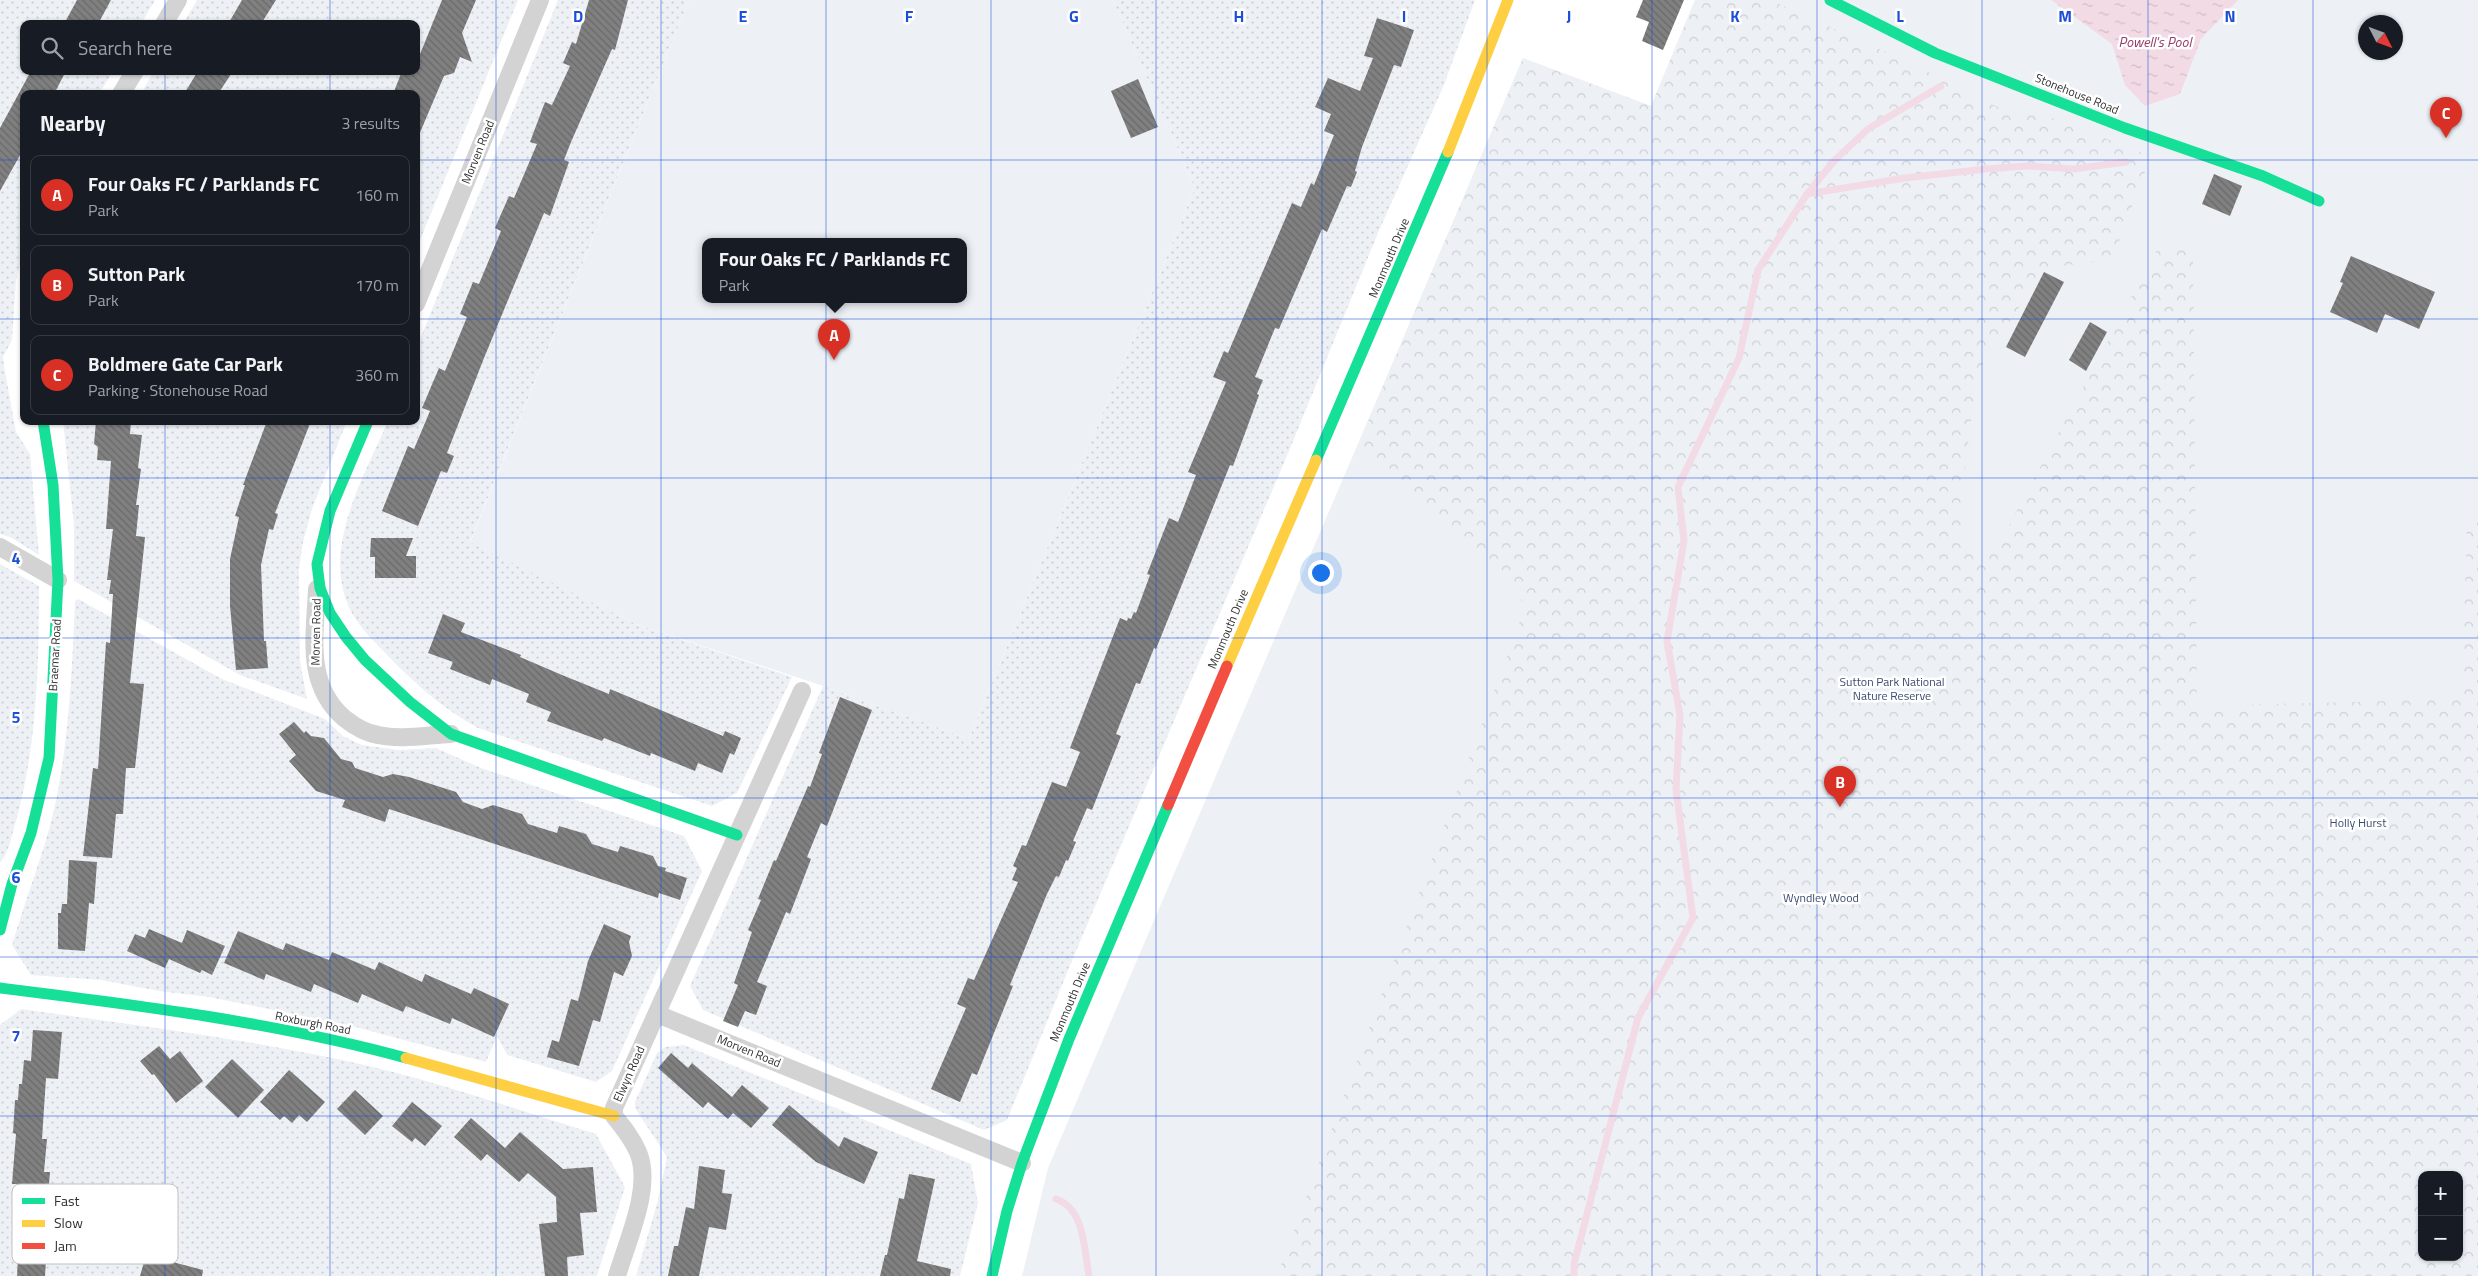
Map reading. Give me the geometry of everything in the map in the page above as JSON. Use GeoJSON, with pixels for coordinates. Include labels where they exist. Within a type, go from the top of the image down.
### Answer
{"type":"FeatureCollection","features":[{"type":"Feature","properties":{"kind":"street"},"geometry":{"type":"LineString","coordinates":[[166,20],[178,0]]}},
{"type":"Feature","properties":{"kind":"street","name":"Morven Road"},"geometry":{"type":"LineString","coordinates":[[420,294],[540,0]]}},
{"type":"Feature","properties":{"kind":"street","name":"Monmouth Drive"},"geometry":{"type":"LineString","coordinates":[[992,1276],[1022,1163],[1048,1092],[1121,916],[1437,180],[1508,0]]}},
{"type":"Feature","properties":{"kind":"street","name":"Stonehouse Road"},"geometry":{"type":"LineString","coordinates":[[1830,0],[1935,52],[2125,128],[2263,176],[2320,201]]}},
{"type":"Feature","properties":{"kind":"street"},"geometry":{"type":"LineString","coordinates":[[123,90],[133,75]]}},
{"type":"Feature","properties":{"kind":"street","name":"Braemar Road"},"geometry":{"type":"LineString","coordinates":[[0,930],[6,888],[31,833],[49,758],[58,580],[53,485],[44,425]]}},
{"type":"Feature","properties":{"kind":"street","name":"Morven Road"},"geometry":{"type":"LineString","coordinates":[[366,425],[324,530],[317,562],[315,671],[330,704],[351,724],[365,732],[395,737],[451,734]]}},
{"type":"Feature","properties":{"kind":"street"},"geometry":{"type":"LineString","coordinates":[[0,547],[58,580]]}},
{"type":"Feature","properties":{"kind":"street","name":"Morven Road"},"geometry":{"type":"LineString","coordinates":[[318,576],[331,613],[365,659],[383,680],[411,706],[451,734],[737,835]]}},
{"type":"Feature","properties":{"kind":"street"},"geometry":{"type":"LineString","coordinates":[[657,1014],[802,691]]}},
{"type":"Feature","properties":{"kind":"street","name":"Roxburgh Road"},"geometry":{"type":"LineString","coordinates":[[0,988],[145,1006],[306,1034],[382,1052],[614,1116]]}},
{"type":"Feature","properties":{"kind":"street","name":"Morven Road"},"geometry":{"type":"LineString","coordinates":[[657,1014],[1022,1163]]}},
{"type":"Feature","properties":{"kind":"street","name":"Elwyn Road"},"geometry":{"type":"LineString","coordinates":[[617,1276],[643,1190],[643,1174],[638,1152],[628,1133],[614,1116],[614,1108],[657,1014]]}},
{"type":"Feature","properties":{"kind":"green space"},"geometry":{"type":"Polygon","coordinates":[[[0,0],[155,0],[143,20],[20,20],[20,75],[111,75],[101,90],[20,90],[20,264],[16,281],[12,340],[3,357],[16,432],[30,454],[39,555],[10,537],[0,534],[0,0]]]}},
{"type":"Feature","properties":{"kind":"green space"},"geometry":{"type":"Polygon","coordinates":[[[197,0],[518,0],[420,240],[420,90],[143,90],[152,75],[420,75],[420,20],[185,20],[197,0]]]}},
{"type":"Feature","properties":{"kind":"green space"},"geometry":{"type":"Polygon","coordinates":[[[558,0],[689,0],[470,542],[636,624],[792,677],[737,793],[712,806],[478,728],[454,713],[410,678],[365,632],[357,621],[343,591],[340,567],[342,542],[348,516],[357,492],[386,425],[420,425],[420,339],[558,0]]]}},
{"type":"Feature","properties":{"kind":"green space"},"geometry":{"type":"Polygon","coordinates":[[[689,0],[1113,0],[1195,188],[969,739],[823,686],[636,624],[470,543],[689,0]]]}},
{"type":"Feature","properties":{"kind":"green space"},"geometry":{"type":"Polygon","coordinates":[[[1113,0],[1475,0],[1444,85],[1378,233],[1289,451],[1076,951],[1007,1120],[984,1130],[703,1010],[690,986],[823,686],[969,739],[1195,188],[1113,0]]]}},
{"type":"Feature","properties":{"kind":"green space","name":"Wyndley Wood"},"geometry":{"type":"Polygon","coordinates":[[[1695,0],[2478,0],[2478,1276],[1022,1276],[1048,1168],[1523,58],[1651,106],[1695,0]]]}},
{"type":"Feature","properties":{"kind":"green space","name":"Wyndley Wood"},"geometry":{"type":"Polygon","coordinates":[[[1695,0],[1770,0],[1923,69],[1961,91],[1998,107],[2044,115],[2151,156],[2112,260],[2044,268],[1977,373],[1960,509],[1965,549],[1997,548],[2156,251],[2193,246],[2197,706],[2462,699],[2467,522],[2478,515],[2478,1276],[1277,1276],[1526,605],[1358,445],[1523,58],[1651,106],[1695,0]]]}},
{"type":"Feature","properties":{"kind":"green space"},"geometry":{"type":"Polygon","coordinates":[[[63,425],[345,425],[312,509],[303,542],[299,569],[300,661],[307,699],[240,675],[74,581],[74,525],[63,425]]]}},
{"type":"Feature","properties":{"kind":"green space"},"geometry":{"type":"Polygon","coordinates":[[[0,564],[39,586],[37,678],[28,769],[9,846],[0,863],[0,564]]]}},
{"type":"Feature","properties":{"kind":"green space"},"geometry":{"type":"Polygon","coordinates":[[[78,599],[222,679],[325,719],[343,736],[362,745],[398,750],[436,748],[481,768],[684,836],[702,871],[612,1071],[596,1082],[507,1055],[497,1036],[486,1062],[348,1025],[209,997],[159,991],[101,980],[31,975],[12,945],[45,844],[59,784],[69,706],[75,601],[78,599]]]}},
{"type":"Feature","properties":{"kind":"green space"},"geometry":{"type":"Polygon","coordinates":[[[21,1009],[276,1047],[390,1071],[596,1134],[625,1187],[597,1276],[0,1276],[0,1025],[21,1009]]]}},
{"type":"Feature","properties":{"kind":"green space"},"geometry":{"type":"Polygon","coordinates":[[[684,1045],[971,1164],[978,1203],[960,1276],[636,1276],[658,1200],[667,1157],[635,1108],[635,1102],[657,1053],[665,1047],[684,1045]]]}},
{"type":"Feature","properties":{"kind":"water","name":"Powell's Pool"},"geometry":{"type":"Polygon","coordinates":[[[2051,0],[2238,0],[2201,39],[2180,94],[2145,106],[2125,85],[2112,44],[2051,0]]]}},
{"type":"Feature","properties":{"kind":"building"},"geometry":{"type":"Polygon","coordinates":[[[77,0],[111,0],[100,20],[66,20],[77,0]]]}},
{"type":"Feature","properties":{"kind":"building"},"geometry":{"type":"Polygon","coordinates":[[[242,0],[276,0],[264,20],[230,20],[242,0]]]}},
{"type":"Feature","properties":{"kind":"building"},"geometry":{"type":"Polygon","coordinates":[[[442,0],[476,0],[462,33],[472,62],[460,57],[454,73],[444,76],[420,133],[420,90],[395,90],[400,75],[420,75],[420,54],[442,0]]]}},
{"type":"Feature","properties":{"kind":"building"},"geometry":{"type":"Polygon","coordinates":[[[589,0],[628,0],[615,50],[612,49],[571,142],[564,160],[569,162],[550,216],[544,213],[484,358],[447,453],[454,456],[447,473],[441,471],[418,526],[382,511],[408,446],[414,449],[430,411],[422,408],[439,368],[445,371],[467,317],[460,314],[473,282],[479,284],[501,231],[495,228],[509,196],[514,198],[537,144],[530,142],[545,102],[552,105],[570,66],[563,63],[572,42],[576,44],[589,0]]]}},
{"type":"Feature","properties":{"kind":"building"},"geometry":{"type":"Polygon","coordinates":[[[1643,0],[1684,0],[1663,50],[1642,41],[1649,22],[1636,17],[1643,0]]]}},
{"type":"Feature","properties":{"kind":"building"},"geometry":{"type":"Polygon","coordinates":[[[1377,18],[1414,30],[1401,67],[1394,65],[1362,147],[1355,171],[1357,172],[1351,187],[1347,186],[1327,232],[1322,229],[1279,329],[1275,328],[1255,377],[1263,380],[1233,466],[1230,465],[1156,649],[1154,648],[1140,684],[1136,683],[1116,734],[1121,736],[1092,810],[1087,808],[1073,841],[1076,842],[1068,861],[1066,860],[1059,877],[1056,876],[1047,894],[1010,985],[1013,986],[977,1075],[972,1073],[960,1102],[931,1089],[966,1008],[957,1004],[968,978],[974,980],[1018,882],[1012,880],[1017,868],[1013,866],[1022,845],[1026,846],[1052,782],[1066,787],[1080,752],[1070,748],[1120,618],[1127,621],[1128,618],[1131,619],[1134,612],[1136,613],[1150,575],[1147,574],[1169,518],[1178,522],[1196,475],[1188,472],[1226,382],[1213,377],[1224,351],[1228,353],[1292,203],[1301,207],[1311,183],[1314,185],[1334,135],[1324,131],[1331,114],[1315,107],[1328,78],[1360,91],[1373,58],[1364,56],[1377,18]]]}},
{"type":"Feature","properties":{"kind":"building"},"geometry":{"type":"Polygon","coordinates":[[[29,75],[64,75],[56,90],[21,90],[29,75]]]}},
{"type":"Feature","properties":{"kind":"building"},"geometry":{"type":"Polygon","coordinates":[[[196,75],[230,75],[221,90],[186,90],[196,75]]]}},
{"type":"Feature","properties":{"kind":"building"},"geometry":{"type":"Polygon","coordinates":[[[1138,79],[1158,127],[1131,138],[1111,91],[1138,79]]]}},
{"type":"Feature","properties":{"kind":"building"},"geometry":{"type":"Polygon","coordinates":[[[20,91],[20,155],[0,191],[0,128],[20,91]]]}},
{"type":"Feature","properties":{"kind":"building"},"geometry":{"type":"Polygon","coordinates":[[[2214,174],[2242,186],[2230,216],[2202,204],[2214,174]]]}},
{"type":"Feature","properties":{"kind":"building"},"geometry":{"type":"Polygon","coordinates":[[[2351,256],[2435,292],[2419,329],[2385,314],[2377,333],[2330,312],[2343,283],[2340,282],[2351,256]]]}},
{"type":"Feature","properties":{"kind":"building"},"geometry":{"type":"Polygon","coordinates":[[[2044,272],[2064,282],[2025,357],[2006,347],[2044,272]]]}},
{"type":"Feature","properties":{"kind":"building"},"geometry":{"type":"Polygon","coordinates":[[[2090,322],[2107,332],[2086,371],[2069,360],[2090,322]]]}},
{"type":"Feature","properties":{"kind":"building"},"geometry":{"type":"Polygon","coordinates":[[[96,425],[131,425],[130,434],[142,435],[138,468],[141,469],[136,505],[139,505],[136,536],[145,537],[130,683],[144,684],[135,768],[126,768],[123,814],[116,814],[112,858],[83,856],[93,768],[98,769],[106,642],[110,643],[113,594],[109,594],[111,580],[107,580],[113,529],[106,529],[111,461],[97,460],[98,447],[94,444],[96,425]]]}},
{"type":"Feature","properties":{"kind":"building"},"geometry":{"type":"Polygon","coordinates":[[[266,425],[309,425],[275,513],[278,514],[273,530],[269,529],[261,565],[264,641],[266,641],[268,668],[236,670],[230,606],[230,559],[239,517],[235,516],[245,485],[243,485],[266,425]]]}},
{"type":"Feature","properties":{"kind":"building"},"geometry":{"type":"Polygon","coordinates":[[[371,538],[413,538],[406,556],[416,556],[416,578],[375,578],[375,557],[370,557],[371,538]]]}},
{"type":"Feature","properties":{"kind":"building"},"geometry":{"type":"Polygon","coordinates":[[[443,614],[465,623],[461,632],[521,655],[520,657],[562,675],[609,694],[610,689],[723,736],[725,731],[741,738],[734,755],[730,753],[722,773],[698,763],[695,771],[651,753],[650,756],[604,738],[602,741],[547,721],[551,712],[526,702],[529,694],[492,679],[490,685],[450,669],[453,662],[428,653],[443,614]]]}},
{"type":"Feature","properties":{"kind":"building"},"geometry":{"type":"Polygon","coordinates":[[[840,697],[872,710],[827,826],[821,823],[807,857],[811,859],[790,914],[786,912],[757,982],[767,986],[756,1015],[745,1011],[738,1027],[723,1021],[738,985],[734,983],[752,932],[748,930],[761,900],[758,899],[774,860],[776,861],[808,786],[810,787],[822,754],[819,753],[840,697]]]}},
{"type":"Feature","properties":{"kind":"building"},"geometry":{"type":"Polygon","coordinates":[[[294,722],[304,733],[306,731],[311,736],[324,738],[341,759],[352,762],[355,768],[383,777],[393,774],[409,777],[456,792],[463,802],[482,809],[493,805],[522,814],[528,824],[557,833],[559,826],[586,834],[592,844],[618,852],[620,846],[653,856],[658,866],[666,868],[665,871],[687,878],[680,900],[659,893],[658,898],[389,809],[385,822],[342,807],[345,800],[316,791],[289,761],[296,755],[279,734],[294,722]]]}},
{"type":"Feature","properties":{"kind":"building"},"geometry":{"type":"Polygon","coordinates":[[[69,860],[97,862],[94,904],[89,903],[85,951],[58,949],[58,913],[61,913],[62,904],[67,904],[69,860]]]}},
{"type":"Feature","properties":{"kind":"building"},"geometry":{"type":"Polygon","coordinates":[[[604,924],[631,936],[629,942],[632,956],[623,976],[614,972],[600,1022],[593,1020],[579,1066],[547,1057],[552,1040],[559,1042],[571,999],[578,1001],[588,961],[604,924]]]}},
{"type":"Feature","properties":{"kind":"building"},"geometry":{"type":"Polygon","coordinates":[[[149,929],[182,943],[187,930],[225,946],[212,975],[202,970],[200,973],[169,959],[165,968],[127,951],[135,934],[145,938],[149,929]]]}},
{"type":"Feature","properties":{"kind":"building"},"geometry":{"type":"Polygon","coordinates":[[[238,931],[283,950],[286,943],[329,960],[332,952],[375,970],[379,962],[422,982],[425,974],[471,994],[474,988],[509,1004],[494,1037],[452,1018],[450,1024],[406,1006],[403,1012],[362,994],[358,1003],[314,984],[311,992],[266,974],[264,980],[224,963],[238,931]]]}},
{"type":"Feature","properties":{"kind":"building"},"geometry":{"type":"Polygon","coordinates":[[[33,1030],[62,1032],[58,1079],[46,1078],[42,1139],[47,1139],[44,1172],[50,1172],[49,1184],[12,1184],[16,1134],[13,1133],[15,1100],[18,1100],[19,1084],[22,1084],[24,1060],[31,1061],[33,1030]]]}},
{"type":"Feature","properties":{"kind":"building"},"geometry":{"type":"Polygon","coordinates":[[[159,1046],[170,1059],[180,1051],[203,1081],[176,1103],[154,1074],[152,1075],[140,1061],[159,1046]]]}},
{"type":"Feature","properties":{"kind":"building"},"geometry":{"type":"Polygon","coordinates":[[[671,1053],[688,1068],[692,1063],[732,1097],[742,1085],[769,1108],[751,1128],[733,1113],[728,1119],[708,1102],[703,1108],[658,1068],[671,1053]]]}},
{"type":"Feature","properties":{"kind":"building"},"geometry":{"type":"Polygon","coordinates":[[[232,1059],[264,1090],[238,1118],[205,1087],[232,1059]]]}},
{"type":"Feature","properties":{"kind":"building"},"geometry":{"type":"Polygon","coordinates":[[[289,1070],[325,1102],[307,1122],[299,1115],[292,1123],[284,1116],[280,1120],[260,1102],[289,1070]]]}},
{"type":"Feature","properties":{"kind":"building"},"geometry":{"type":"Polygon","coordinates":[[[355,1090],[383,1116],[365,1135],[337,1109],[355,1090]]]}},
{"type":"Feature","properties":{"kind":"building"},"geometry":{"type":"Polygon","coordinates":[[[412,1102],[442,1126],[425,1146],[415,1138],[412,1142],[392,1126],[412,1102]]]}},
{"type":"Feature","properties":{"kind":"building"},"geometry":{"type":"Polygon","coordinates":[[[789,1105],[839,1147],[844,1137],[878,1152],[864,1184],[816,1162],[772,1125],[789,1105]]]}},
{"type":"Feature","properties":{"kind":"building"},"geometry":{"type":"Polygon","coordinates":[[[471,1118],[505,1148],[520,1132],[563,1169],[593,1167],[597,1212],[580,1213],[584,1255],[567,1257],[568,1276],[545,1276],[539,1224],[557,1222],[556,1197],[528,1173],[519,1182],[487,1154],[481,1161],[454,1137],[471,1118]]]}},
{"type":"Feature","properties":{"kind":"building"},"geometry":{"type":"Polygon","coordinates":[[[699,1166],[725,1170],[722,1193],[732,1194],[726,1230],[709,1227],[699,1276],[668,1276],[674,1246],[678,1246],[686,1207],[694,1209],[699,1166]]]}},
{"type":"Feature","properties":{"kind":"building"},"geometry":{"type":"Polygon","coordinates":[[[909,1174],[935,1179],[917,1261],[951,1269],[950,1276],[880,1276],[885,1255],[887,1255],[899,1198],[904,1199],[909,1174]]]}},
{"type":"Feature","properties":{"kind":"building"},"geometry":{"type":"Polygon","coordinates":[[[178,1263],[203,1270],[202,1276],[140,1276],[143,1264],[178,1263]]]}},
{"type":"Feature","properties":{"kind":"building"},"geometry":{"type":"Polygon","coordinates":[[[18,1264],[46,1264],[45,1276],[17,1276],[18,1264]]]}},
{"type":"Feature","properties":{"kind":"waterway"},"geometry":{"type":"LineString","coordinates":[[1807,194],[1834,161],[1868,129],[1941,86]]}},
{"type":"Feature","properties":{"kind":"waterway"},"geometry":{"type":"LineString","coordinates":[[1574,1276],[1574,1264],[1638,1018],[1693,918],[1676,790],[1680,715],[1667,641],[1684,541],[1678,487],[1739,358],[1758,270],[1807,194],[1905,178],[1986,169],[2027,166],[2074,169],[2126,162]]}},
{"type":"Feature","properties":{"kind":"waterway"},"geometry":{"type":"LineString","coordinates":[[1056,1199],[1066,1204],[1073,1211],[1078,1221],[1082,1231],[1089,1276]]}},
{"type":"Feature","properties":{"kind":"traffic: fast"},"geometry":{"type":"LineString","coordinates":[[1830,0],[1935,53],[2125,128],[2263,176],[2319,201]]}},
{"type":"Feature","properties":{"kind":"traffic: fast"},"geometry":{"type":"LineString","coordinates":[[1316,460],[1448,152]]}},
{"type":"Feature","properties":{"kind":"traffic: fast"},"geometry":{"type":"LineString","coordinates":[[0,930],[12,884],[31,833],[49,758],[58,580],[53,485],[44,425]]}},
{"type":"Feature","properties":{"kind":"traffic: fast"},"geometry":{"type":"LineString","coordinates":[[366,425],[330,511],[317,564],[320,588],[330,613],[346,637],[365,660],[410,702],[451,734],[737,835]]}},
{"type":"Feature","properties":{"kind":"traffic: fast"},"geometry":{"type":"LineString","coordinates":[[992,1276],[1007,1211],[1022,1163],[1069,1039],[1168,805]]}},
{"type":"Feature","properties":{"kind":"traffic: fast"},"geometry":{"type":"LineString","coordinates":[[0,988],[204,1016],[306,1034],[406,1058]]}},
{"type":"Feature","properties":{"kind":"traffic: slow"},"geometry":{"type":"LineString","coordinates":[[1448,152],[1508,0]]}},
{"type":"Feature","properties":{"kind":"traffic: slow"},"geometry":{"type":"LineString","coordinates":[[1227,666],[1316,460]]}},
{"type":"Feature","properties":{"kind":"traffic: slow"},"geometry":{"type":"LineString","coordinates":[[406,1058],[614,1116]]}},
{"type":"Feature","properties":{"kind":"traffic: jam"},"geometry":{"type":"LineString","coordinates":[[1168,805],[1227,666]]}},
{"type":"Feature","properties":{"kind":"place","name":"Boldmere Gate Car Park"},"geometry":{"type":"Point","coordinates":[2446,138]}},
{"type":"Feature","properties":{"kind":"place","name":"Four Oaks FC / Parklands FC"},"geometry":{"type":"Point","coordinates":[834,360]}},
{"type":"Feature","properties":{"kind":"place","name":"Sutton Park"},"geometry":{"type":"Point","coordinates":[1840,807]}},
{"type":"Feature","properties":{"kind":"park label","name":"Sutton Park National Nature Reserve"},"geometry":{"type":"Point","coordinates":[1892,689]}},
{"type":"Feature","properties":{"kind":"park label","name":"Holly Hurst"},"geometry":{"type":"Point","coordinates":[2358,823]}}]}
